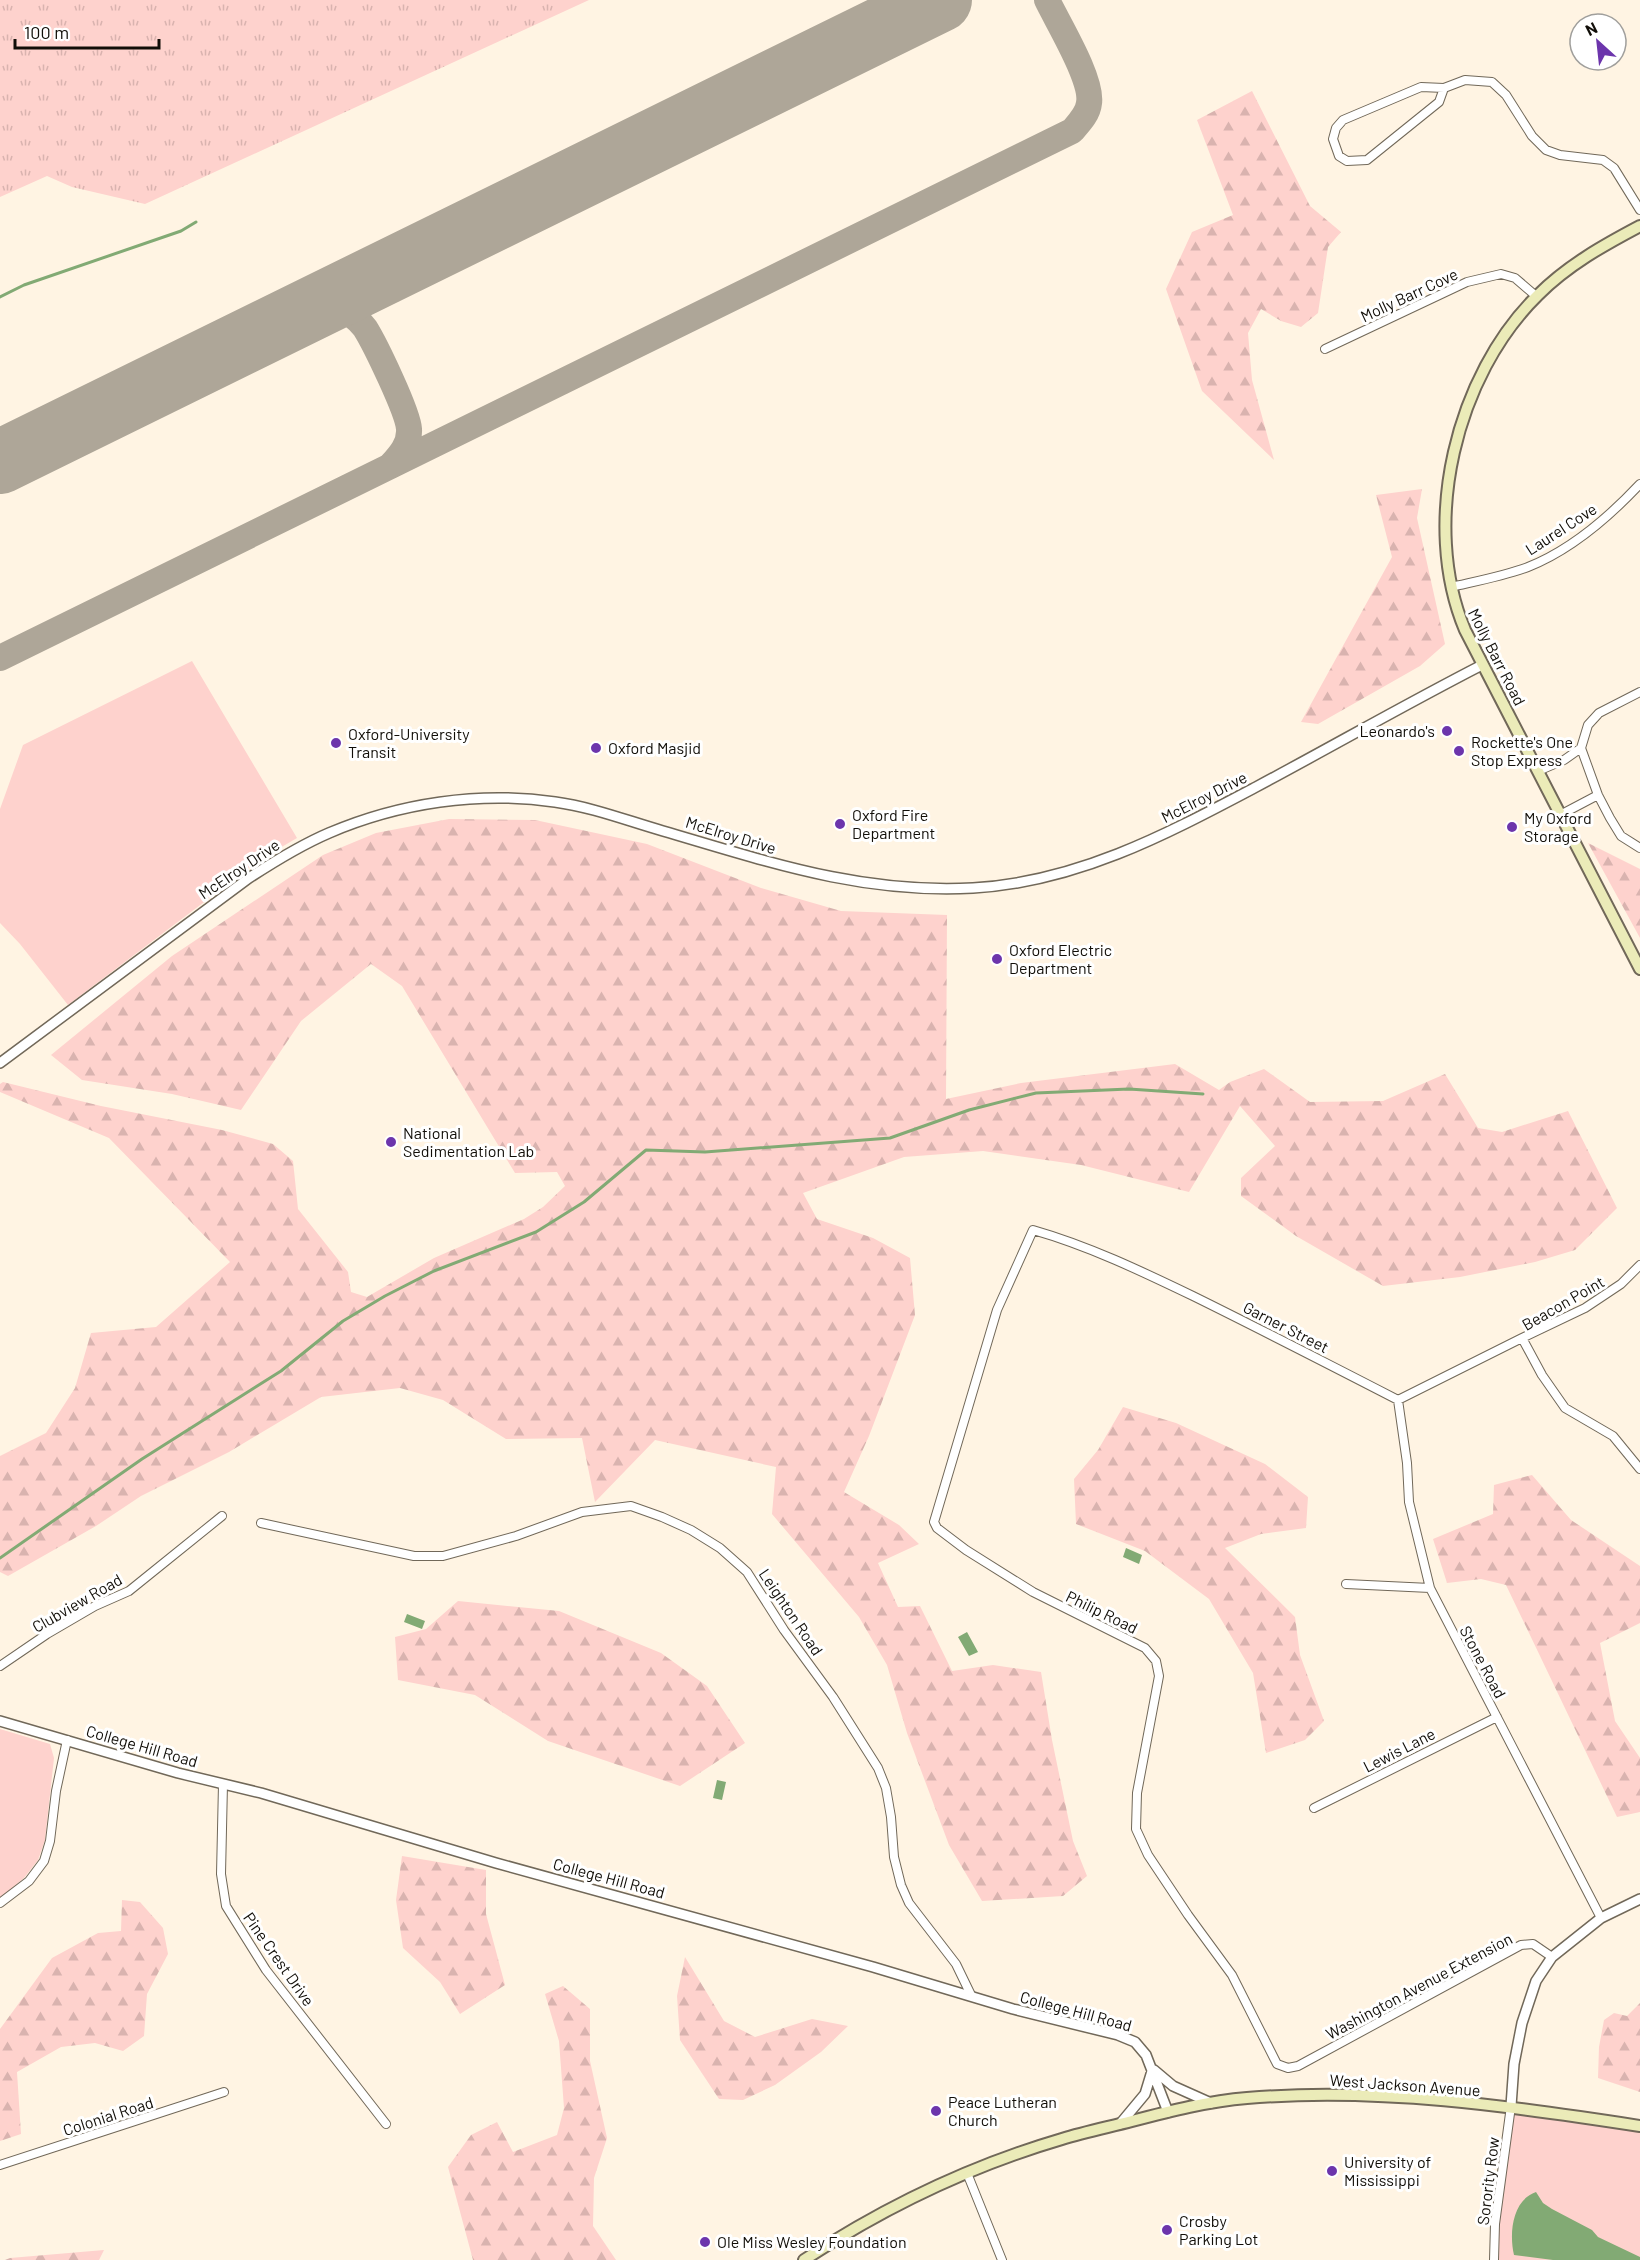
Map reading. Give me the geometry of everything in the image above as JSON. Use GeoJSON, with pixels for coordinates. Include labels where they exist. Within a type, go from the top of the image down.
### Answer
{"type":"FeatureCollection","features":[{"type":"Feature","properties":{"kind":"main road","name":"Molly Barr Road"},"geometry":{"type":"LineString","coordinates":[[1640,225],[1564,271],[1536,296],[1492,355],[1472,395],[1459,432],[1450,472],[1447,516],[1447,552],[1456,608],[1482,665],[1640,969]]}},
{"type":"Feature","properties":{"kind":"main road","name":"West Jackson Avenue"},"geometry":{"type":"LineString","coordinates":[[804,2260],[896,2205],[967,2173],[1063,2138],[1212,2103],[1246,2098],[1376,2095],[1511,2106],[1640,2126]]}},
{"type":"Feature","properties":{"kind":"street"},"geometry":{"type":"LineString","coordinates":[[1444,88],[1439,102],[1367,160],[1347,161],[1339,156],[1333,139],[1336,128],[1343,120],[1421,87],[1444,88],[1465,80],[1492,82],[1506,95],[1532,135],[1546,150],[1560,155],[1603,160],[1614,168],[1640,210]]}},
{"type":"Feature","properties":{"kind":"street","name":"Molly Barr Cove"},"geometry":{"type":"LineString","coordinates":[[1325,349],[1467,282],[1501,274],[1515,278],[1536,296]]}},
{"type":"Feature","properties":{"kind":"street","name":"Laurel Cove"},"geometry":{"type":"LineString","coordinates":[[1451,587],[1528,567],[1590,529],[1619,506],[1640,483]]}},
{"type":"Feature","properties":{"kind":"street","name":"McElroy Drive"},"geometry":{"type":"LineString","coordinates":[[0,1063],[249,878],[289,852],[328,833],[371,817],[423,805],[486,797],[556,802],[606,814],[794,870],[854,883],[909,890],[975,888],[1019,882],[1040,879],[1107,860],[1187,824],[1482,665]]}},
{"type":"Feature","properties":{"kind":"street"},"geometry":{"type":"LineString","coordinates":[[1640,692],[1599,713],[1588,725],[1581,748],[1598,795],[1621,836],[1640,848]]}},
{"type":"Feature","properties":{"kind":"street"},"geometry":{"type":"LineString","coordinates":[[1538,771],[1564,760],[1581,748]]}},
{"type":"Feature","properties":{"kind":"street"},"geometry":{"type":"LineString","coordinates":[[1560,815],[1598,795]]}},
{"type":"Feature","properties":{"kind":"street","name":"Garner Street"},"geometry":{"type":"LineString","coordinates":[[1033,1230],[1062,1238],[1114,1258],[1264,1330],[1398,1400]]}},
{"type":"Feature","properties":{"kind":"street","name":"Philip Road"},"geometry":{"type":"LineString","coordinates":[[1033,1230],[997,1310],[934,1522],[937,1528],[966,1550],[1002,1573],[1077,1616],[1145,1648],[1156,1661],[1159,1676],[1137,1793],[1136,1829],[1148,1855],[1232,1975],[1277,2064],[1288,2068],[1298,2066]]}},
{"type":"Feature","properties":{"kind":"street","name":"Beacon Point"},"geometry":{"type":"LineString","coordinates":[[1640,1265],[1621,1284],[1585,1308],[1522,1338],[1542,1375],[1564,1408],[1613,1436],[1640,1469]]}},
{"type":"Feature","properties":{"kind":"street"},"geometry":{"type":"LineString","coordinates":[[1398,1400],[1522,1338]]}},
{"type":"Feature","properties":{"kind":"street","name":"Stone Road"},"geometry":{"type":"LineString","coordinates":[[1398,1400],[1407,1463],[1409,1502],[1430,1588],[1601,1918]]}},
{"type":"Feature","properties":{"kind":"street","name":"Leighton Road"},"geometry":{"type":"LineString","coordinates":[[261,1523],[414,1556],[443,1556],[516,1536],[582,1512],[631,1506],[691,1530],[720,1548],[747,1572],[784,1630],[834,1697],[878,1768],[886,1788],[894,1857],[901,1885],[909,1903],[956,1964],[971,1995]]}},
{"type":"Feature","properties":{"kind":"street","name":"Clubview Road"},"geometry":{"type":"LineString","coordinates":[[0,1666],[95,1606],[129,1591],[222,1516]]}},
{"type":"Feature","properties":{"kind":"street"},"geometry":{"type":"LineString","coordinates":[[1346,1584],[1430,1588]]}},
{"type":"Feature","properties":{"kind":"street","name":"Lewis Lane"},"geometry":{"type":"LineString","coordinates":[[1314,1808],[1497,1717]]}},
{"type":"Feature","properties":{"kind":"street","name":"College Hill Road"},"geometry":{"type":"LineString","coordinates":[[0,1721],[496,1863],[971,1995],[1013,2009],[1118,2035],[1135,2042],[1146,2055],[1168,2112]]}},
{"type":"Feature","properties":{"kind":"street"},"geometry":{"type":"LineString","coordinates":[[0,1903],[29,1881],[44,1861],[50,1841],[56,1791],[67,1740]]}},
{"type":"Feature","properties":{"kind":"street","name":"Pine Crest Drive"},"geometry":{"type":"LineString","coordinates":[[223,1784],[221,1874],[226,1906],[266,1970],[386,2124]]}},
{"type":"Feature","properties":{"kind":"street"},"geometry":{"type":"LineString","coordinates":[[1511,2106],[1514,2064],[1521,2023],[1536,1981],[1552,1957],[1601,1918],[1640,1899]]}},
{"type":"Feature","properties":{"kind":"street","name":"Washington Avenue Extension"},"geometry":{"type":"LineString","coordinates":[[1298,2066],[1518,1947],[1533,1944],[1552,1957]]}},
{"type":"Feature","properties":{"kind":"street"},"geometry":{"type":"LineString","coordinates":[[1120,2124],[1145,2094],[1152,2069],[1173,2086],[1212,2103]]}},
{"type":"Feature","properties":{"kind":"street","name":"Colonial Road"},"geometry":{"type":"LineString","coordinates":[[0,2165],[224,2092]]}},
{"type":"Feature","properties":{"kind":"street","name":"Sorority Row"},"geometry":{"type":"LineString","coordinates":[[1494,2260],[1495,2224],[1511,2106]]}},
{"type":"Feature","properties":{"kind":"street"},"geometry":{"type":"LineString","coordinates":[[967,2173],[1002,2260]]}},
{"type":"Feature","properties":{"kind":"green space"},"geometry":{"type":"Polygon","coordinates":[[[0,0],[589,0],[145,204],[72,187],[47,176],[0,197],[0,0]]]}},
{"type":"Feature","properties":{"kind":"green space"},"geometry":{"type":"Polygon","coordinates":[[[1252,91],[1310,206],[1341,232],[1328,247],[1318,313],[1301,327],[1281,321],[1261,309],[1248,333],[1252,380],[1274,460],[1202,391],[1166,289],[1192,232],[1233,215],[1197,120],[1252,91]]]}},
{"type":"Feature","properties":{"kind":"green space"},"geometry":{"type":"Polygon","coordinates":[[[1422,489],[1417,518],[1445,644],[1420,666],[1318,724],[1301,722],[1392,557],[1376,495],[1422,489]]]}},
{"type":"Feature","properties":{"kind":"green space"},"geometry":{"type":"Polygon","coordinates":[[[192,661],[297,838],[261,859],[68,1005],[20,944],[0,923],[0,809],[23,745],[192,661]]]}},
{"type":"Feature","properties":{"kind":"green space"},"geometry":{"type":"Polygon","coordinates":[[[449,819],[535,820],[647,844],[761,888],[841,911],[947,915],[946,1099],[1021,1083],[1175,1064],[1219,1090],[1230,1082],[1264,1069],[1310,1102],[1383,1101],[1445,1074],[1478,1128],[1502,1132],[1568,1111],[1617,1208],[1575,1250],[1535,1262],[1460,1277],[1383,1286],[1296,1236],[1241,1196],[1241,1178],[1275,1146],[1240,1106],[1189,1192],[1081,1165],[983,1151],[904,1157],[803,1193],[817,1219],[873,1238],[910,1258],[915,1315],[869,1436],[844,1492],[899,1525],[919,1544],[878,1563],[898,1607],[920,1606],[952,1671],[993,1665],[1041,1672],[1052,1740],[1073,1841],[1087,1876],[1063,1896],[982,1901],[949,1845],[907,1733],[887,1665],[859,1617],[772,1514],[776,1467],[655,1440],[595,1502],[582,1438],[506,1439],[443,1400],[400,1388],[321,1397],[229,1452],[141,1496],[96,1526],[8,1576],[0,1572],[0,1456],[46,1433],[75,1388],[91,1333],[156,1327],[230,1262],[109,1138],[0,1092],[0,1084],[3,1082],[101,1106],[222,1130],[273,1144],[293,1161],[298,1209],[348,1272],[351,1292],[367,1297],[434,1258],[524,1219],[543,1207],[565,1186],[557,1172],[515,1173],[402,986],[371,964],[301,1021],[241,1110],[172,1094],[82,1080],[51,1055],[172,956],[323,855],[376,833],[449,819]]]}},
{"type":"Feature","properties":{"kind":"green space"},"geometry":{"type":"Polygon","coordinates":[[[1588,843],[1640,869],[1640,938],[1588,843]]]}},
{"type":"Feature","properties":{"kind":"green space"},"geometry":{"type":"Polygon","coordinates":[[[1123,1407],[1176,1423],[1265,1464],[1308,1497],[1306,1528],[1261,1534],[1225,1548],[1295,1617],[1300,1655],[1324,1721],[1305,1740],[1266,1753],[1253,1673],[1209,1599],[1145,1551],[1076,1524],[1074,1479],[1098,1450],[1123,1407]]]}},
{"type":"Feature","properties":{"kind":"green space"},"geometry":{"type":"Polygon","coordinates":[[[1532,1475],[1571,1520],[1640,1566],[1640,1623],[1600,1643],[1615,1721],[1640,1758],[1640,1812],[1617,1817],[1506,1585],[1481,1579],[1447,1583],[1433,1539],[1493,1514],[1494,1485],[1532,1475]]]}},
{"type":"Feature","properties":{"kind":"green space"},"geometry":{"type":"Polygon","coordinates":[[[458,1601],[559,1611],[661,1653],[707,1686],[745,1743],[680,1786],[548,1741],[475,1695],[398,1680],[395,1637],[426,1629],[458,1601]]]}},
{"type":"Feature","properties":{"kind":"green space"},"geometry":{"type":"Polygon","coordinates":[[[0,1729],[50,1744],[54,1758],[45,1840],[38,1860],[24,1878],[0,1898],[0,1729]]]}},
{"type":"Feature","properties":{"kind":"green space"},"geometry":{"type":"Polygon","coordinates":[[[402,1856],[486,1870],[486,1914],[505,1985],[460,2014],[440,1982],[403,1948],[396,1900],[402,1856]]]}},
{"type":"Feature","properties":{"kind":"green space"},"geometry":{"type":"Polygon","coordinates":[[[122,1900],[140,1902],[163,1928],[168,1954],[147,1994],[144,2036],[123,2051],[95,2043],[61,2047],[17,2072],[21,2134],[0,2141],[0,2029],[52,1958],[98,1933],[121,1931],[122,1900]]]}},
{"type":"Feature","properties":{"kind":"green space"},"geometry":{"type":"Polygon","coordinates":[[[685,1957],[724,2021],[755,2037],[812,2019],[848,2026],[821,2052],[775,2085],[743,2100],[719,2099],[680,2040],[677,1996],[685,1957]]]}},
{"type":"Feature","properties":{"kind":"green space"},"geometry":{"type":"Polygon","coordinates":[[[563,1986],[590,2009],[590,2061],[607,2138],[594,2178],[593,2226],[616,2260],[473,2260],[448,2167],[471,2135],[497,2122],[513,2152],[557,2135],[564,2108],[559,2041],[545,1994],[563,1986]]]}},
{"type":"Feature","properties":{"kind":"green space"},"geometry":{"type":"Polygon","coordinates":[[[1640,2003],[1640,2092],[1598,2078],[1599,2047],[1604,2020],[1614,2013],[1627,2016],[1640,2003]]]}},
{"type":"Feature","properties":{"kind":"green space"},"geometry":{"type":"Polygon","coordinates":[[[1511,2106],[1640,2126],[1640,2260],[1494,2260],[1511,2106]]]}},
{"type":"Feature","properties":{"kind":"green space"},"geometry":{"type":"Polygon","coordinates":[[[104,2250],[99,2260],[5,2260],[10,2258],[104,2250]]]}},
{"type":"Feature","properties":{"kind":"shaded area"},"geometry":{"type":"Polygon","coordinates":[[[1126,1548],[1142,1555],[1139,1564],[1123,1557],[1126,1548]]]}},
{"type":"Feature","properties":{"kind":"shaded area"},"geometry":{"type":"Polygon","coordinates":[[[407,1614],[425,1621],[422,1629],[404,1622],[407,1614]]]}},
{"type":"Feature","properties":{"kind":"shaded area"},"geometry":{"type":"Polygon","coordinates":[[[967,1632],[978,1652],[969,1656],[958,1637],[967,1632]]]}},
{"type":"Feature","properties":{"kind":"shaded area"},"geometry":{"type":"Polygon","coordinates":[[[717,1780],[726,1782],[722,1800],[713,1798],[717,1780]]]}},
{"type":"Feature","properties":{"kind":"shaded area"},"geometry":{"type":"Polygon","coordinates":[[[1536,2192],[1543,2203],[1552,2209],[1592,2230],[1598,2237],[1640,2257],[1640,2260],[1553,2260],[1514,2255],[1512,2228],[1517,2210],[1528,2196],[1536,2192]]]}},
{"type":"Feature","properties":{"kind":"waterway"},"geometry":{"type":"LineString","coordinates":[[0,297],[24,285],[181,231],[196,222]]}},
{"type":"Feature","properties":{"kind":"waterway"},"geometry":{"type":"LineString","coordinates":[[0,1558],[142,1459],[281,1371],[343,1321],[434,1271],[536,1232],[584,1202],[646,1150],[705,1152],[890,1138],[969,1110],[1036,1093],[1129,1089],[1203,1094]]}},
{"type":"Feature","properties":{"kind":"taxiway"},"geometry":{"type":"LineString","coordinates":[[0,658],[1072,131],[1087,111],[1089,93],[1080,66],[1047,0]]}},
{"type":"Feature","properties":{"kind":"taxiway"},"geometry":{"type":"LineString","coordinates":[[304,313],[322,309],[340,309],[352,315],[370,336],[397,394],[409,429],[406,444],[391,465]]}},
{"type":"Feature","properties":{"kind":"runway"},"geometry":{"type":"LineString","coordinates":[[0,462],[940,0]]}},
{"type":"Feature","properties":{"kind":"place","name":"Leonardo's"},"geometry":{"type":"Point","coordinates":[1447,731]}},
{"type":"Feature","properties":{"kind":"place","name":"Oxford-University Transit"},"geometry":{"type":"Point","coordinates":[336,743]}},
{"type":"Feature","properties":{"kind":"place","name":"Oxford Masjid"},"geometry":{"type":"Point","coordinates":[596,748]}},
{"type":"Feature","properties":{"kind":"place","name":"Rockette's One Stop Express"},"geometry":{"type":"Point","coordinates":[1459,751]}},
{"type":"Feature","properties":{"kind":"place","name":"Oxford Fire Department"},"geometry":{"type":"Point","coordinates":[840,824]}},
{"type":"Feature","properties":{"kind":"place","name":"My Oxford Storage"},"geometry":{"type":"Point","coordinates":[1512,827]}},
{"type":"Feature","properties":{"kind":"place","name":"Oxford Electric Department"},"geometry":{"type":"Point","coordinates":[997,959]}},
{"type":"Feature","properties":{"kind":"place","name":"National Sedimentation Lab"},"geometry":{"type":"Point","coordinates":[391,1142]}},
{"type":"Feature","properties":{"kind":"place","name":"Peace Lutheran Church"},"geometry":{"type":"Point","coordinates":[936,2111]}},
{"type":"Feature","properties":{"kind":"place","name":"University of Mississippi"},"geometry":{"type":"Point","coordinates":[1332,2171]}},
{"type":"Feature","properties":{"kind":"place","name":"Crosby Parking Lot"},"geometry":{"type":"Point","coordinates":[1167,2230]}},
{"type":"Feature","properties":{"kind":"place","name":"Ole Miss Wesley Foundation"},"geometry":{"type":"Point","coordinates":[705,2242]}}]}
